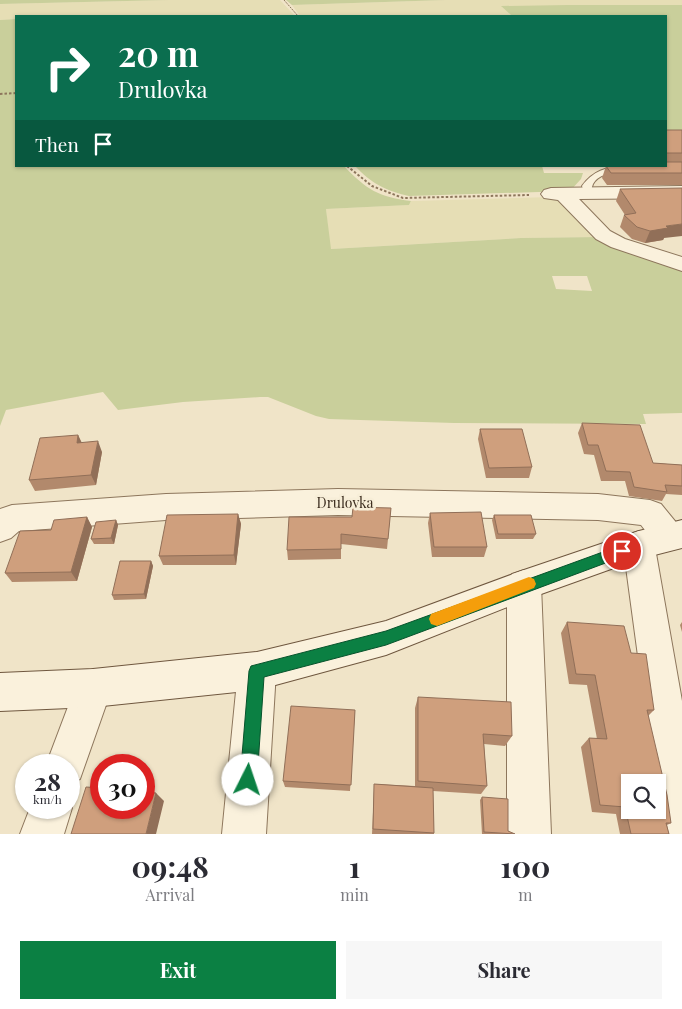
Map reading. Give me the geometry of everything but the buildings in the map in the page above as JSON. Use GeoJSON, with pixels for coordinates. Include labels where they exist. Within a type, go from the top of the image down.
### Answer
{"type":"FeatureCollection","features":[{"type":"Feature","properties":{"kind":"street"},"geometry":{"type":"LineString","coordinates":[[555,194],[682,192]]}},
{"type":"Feature","properties":{"kind":"street"},"geometry":{"type":"LineString","coordinates":[[555,194],[603,235],[618,243],[677,257]]}},
{"type":"Feature","properties":{"kind":"street","name":"Drulovka"},"geometry":{"type":"LineString","coordinates":[[6,523],[166,507],[338,502],[598,506],[650,513],[663,538],[682,826]]}},
{"type":"Feature","properties":{"kind":"street"},"geometry":{"type":"LineString","coordinates":[[0,692],[93,688],[257,671],[386,638],[524,585],[663,538]]}},
{"type":"Feature","properties":{"kind":"street"},"geometry":{"type":"LineString","coordinates":[[524,585],[529,834]]}},
{"type":"Feature","properties":{"kind":"street"},"geometry":{"type":"LineString","coordinates":[[244,834],[257,671]]}},
{"type":"Feature","properties":{"kind":"street"},"geometry":{"type":"LineString","coordinates":[[70,754],[93,688]]}},
{"type":"Feature","properties":{"kind":"street"},"geometry":{"type":"LineString","coordinates":[[42,834],[47,819]]}},
{"type":"Feature","properties":{"kind":"lane"},"geometry":{"type":"LineString","coordinates":[[588,194],[587,186],[591,179],[604,170],[633,169]]}},
{"type":"Feature","properties":{"kind":"path"},"geometry":{"type":"LineString","coordinates":[[284,0],[297,15]]}},
{"type":"Feature","properties":{"kind":"path"},"geometry":{"type":"LineString","coordinates":[[0,94],[15,92]]}},
{"type":"Feature","properties":{"kind":"path"},"geometry":{"type":"LineString","coordinates":[[348,167],[367,185],[403,198],[555,194]]}},
{"type":"Feature","properties":{"kind":"shaded area"},"geometry":{"type":"Polygon","coordinates":[[[169,0],[280,0],[294,15],[15,15],[15,19],[0,20],[0,4],[169,0]]]}},
{"type":"Feature","properties":{"kind":"shaded area"},"geometry":{"type":"Polygon","coordinates":[[[446,0],[682,0],[682,5],[502,7],[511,15],[299,15],[292,5],[446,0]]]}},
{"type":"Feature","properties":{"kind":"shaded area"},"geometry":{"type":"Polygon","coordinates":[[[551,197],[561,200],[599,237],[521,238],[330,249],[326,209],[409,205],[411,201],[551,197]]]}},
{"type":"Feature","properties":{"kind":"green space"},"geometry":{"type":"Polygon","coordinates":[[[0,0],[169,0],[0,4],[0,0]]]}},
{"type":"Feature","properties":{"kind":"green space"},"geometry":{"type":"Polygon","coordinates":[[[286,0],[446,0],[292,5],[286,0]]]}},
{"type":"Feature","properties":{"kind":"green space"},"geometry":{"type":"Polygon","coordinates":[[[682,5],[682,145],[667,138],[667,15],[511,15],[501,6],[682,5]]]}},
{"type":"Feature","properties":{"kind":"green space"},"geometry":{"type":"Polygon","coordinates":[[[15,19],[15,167],[345,167],[359,181],[373,191],[411,201],[409,205],[326,209],[331,249],[521,238],[599,237],[682,267],[682,413],[643,414],[646,424],[454,423],[329,419],[316,416],[268,397],[183,402],[118,410],[103,392],[6,410],[0,426],[0,20],[15,19]],[[552,276],[556,289],[592,291],[587,276],[552,276]]]}},
{"type":"Feature","properties":{"kind":"green space"},"geometry":{"type":"Polygon","coordinates":[[[356,167],[542,167],[544,173],[583,173],[581,179],[570,191],[409,196],[379,186],[356,167]]]}},
{"type":"Feature","properties":{"kind":"slow traffic"},"geometry":{"type":"LineString","coordinates":[[437,619],[529,584]]}},
{"type":"Feature","properties":{"kind":"route"},"geometry":{"type":"LineString","coordinates":[[248,780],[257,671],[386,638],[524,585],[622,551]]}}]}
